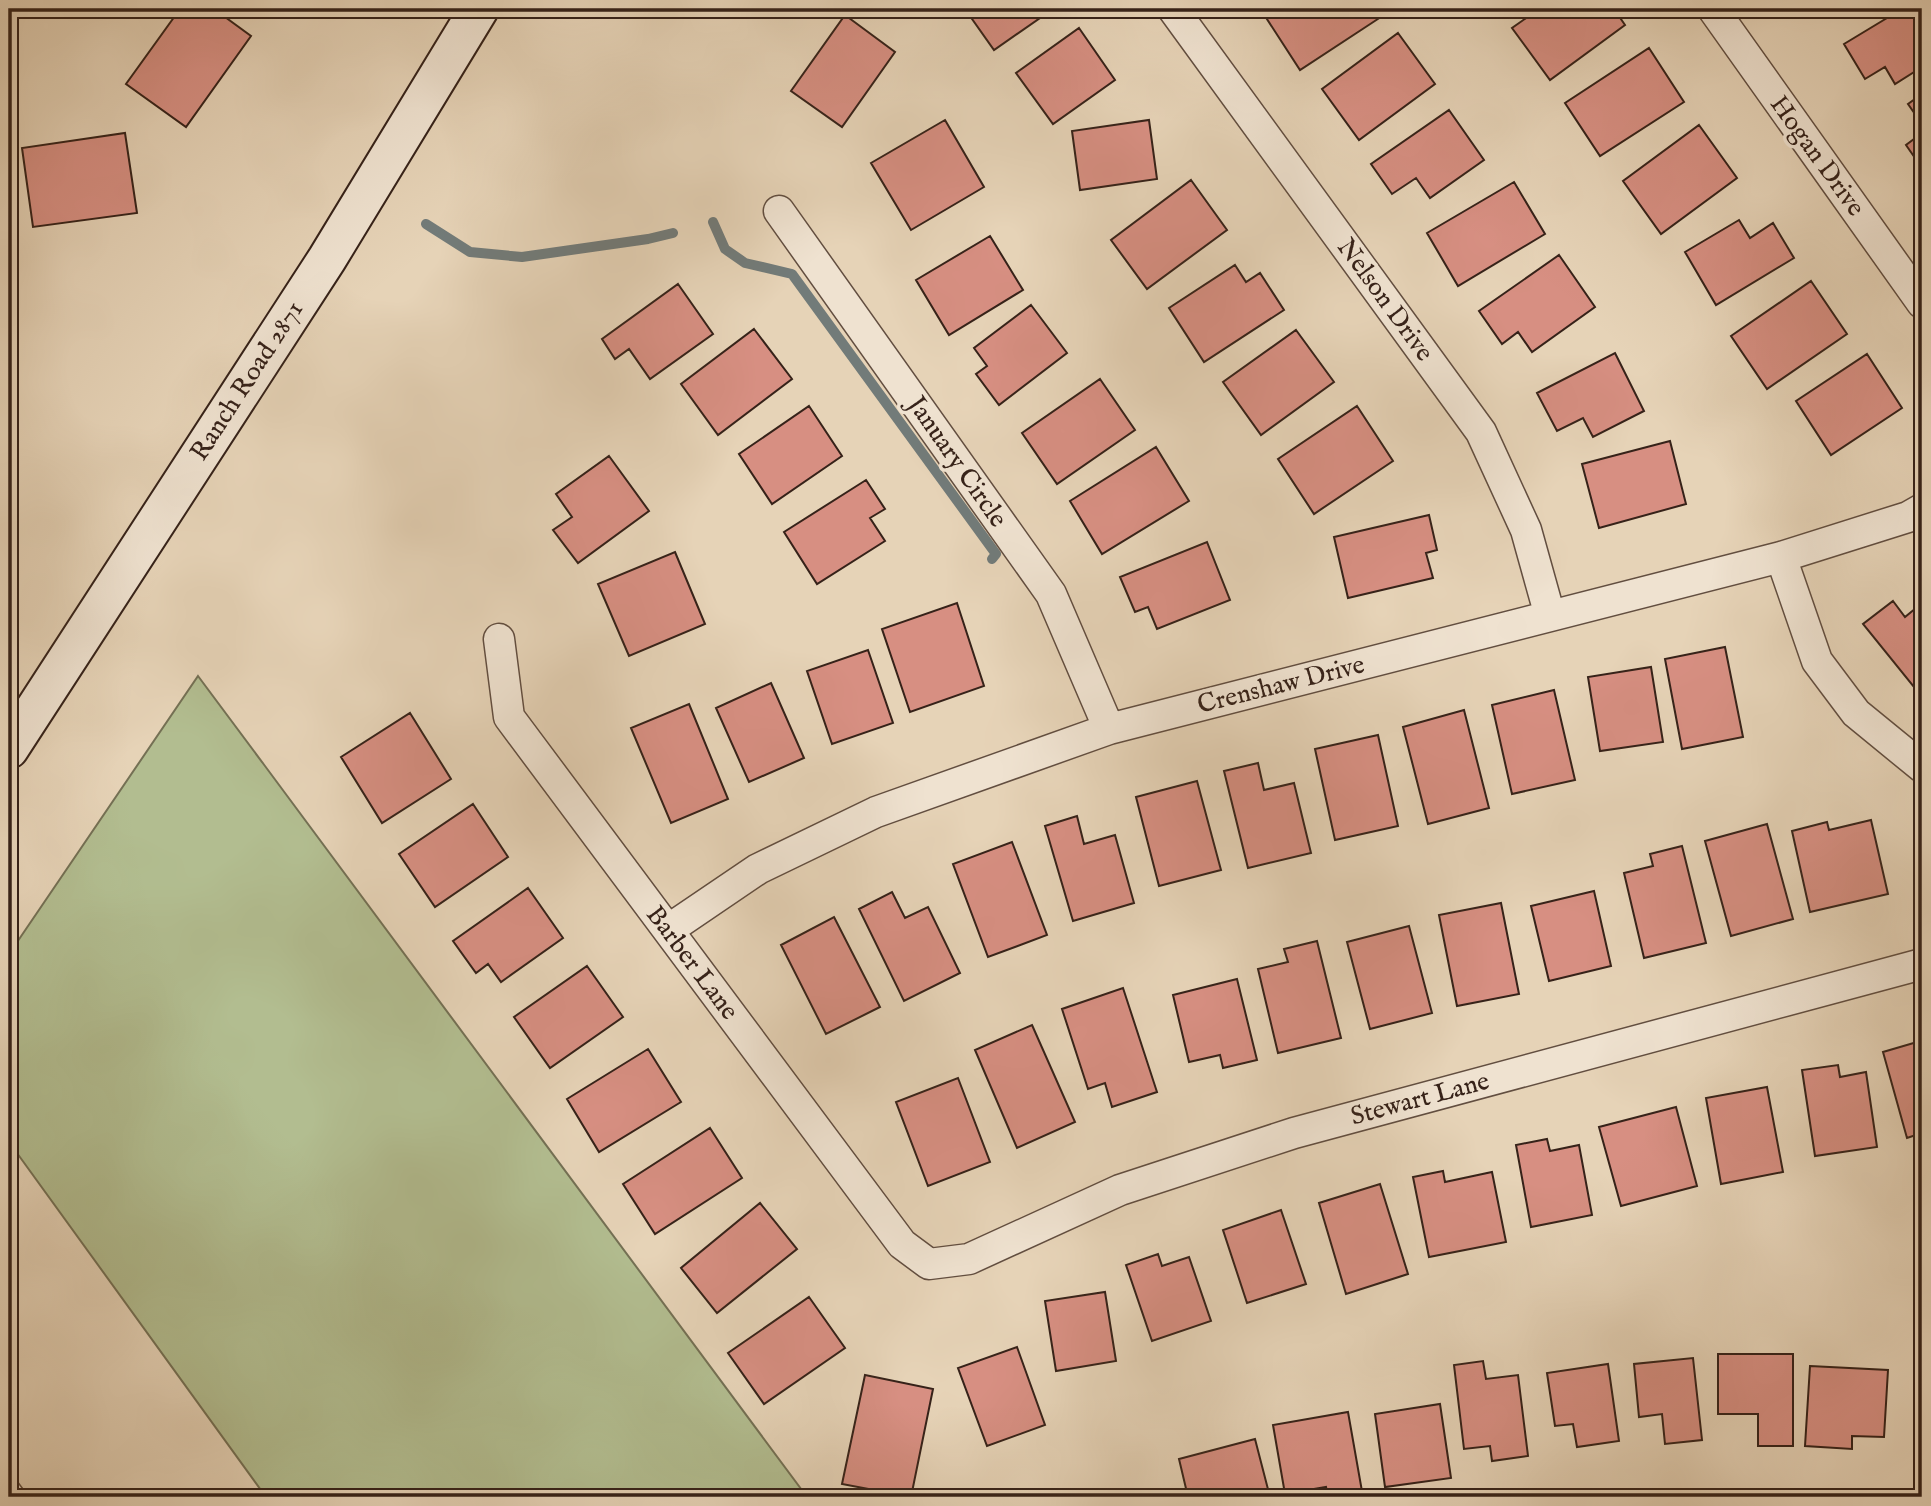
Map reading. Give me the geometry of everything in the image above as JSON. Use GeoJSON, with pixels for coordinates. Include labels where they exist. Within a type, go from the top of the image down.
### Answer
{"type":"FeatureCollection","features":[{"type":"Feature","properties":{"kind":"main road","name":"Ranch Road 2871"},"geometry":{"type":"LineString","coordinates":[[9,749],[327,259],[479,9]]}},
{"type":"Feature","properties":{"kind":"street","name":"Nelson Drive"},"geometry":{"type":"LineString","coordinates":[[1173,9],[1481,432],[1525,530],[1550,616]]}},
{"type":"Feature","properties":{"kind":"street","name":"Hogan Drive"},"geometry":{"type":"LineString","coordinates":[[1713,9],[1922,303]]}},
{"type":"Feature","properties":{"kind":"street","name":"January Circle"},"geometry":{"type":"LineString","coordinates":[[779,211],[1051,594],[1109,729]]}},
{"type":"Feature","properties":{"kind":"street","name":"Crenshaw Drive"},"geometry":{"type":"LineString","coordinates":[[668,930],[758,869],[876,812],[1109,729],[1781,557],[1908,517],[1922,509]]}},
{"type":"Feature","properties":{"kind":"street"},"geometry":{"type":"LineString","coordinates":[[1781,557],[1817,661],[1856,713],[1922,767]]}},
{"type":"Feature","properties":{"kind":"street","name":"Barber Lane"},"geometry":{"type":"LineString","coordinates":[[499,639],[509,717],[902,1244],[929,1264]]}},
{"type":"Feature","properties":{"kind":"street","name":"Stewart Lane"},"geometry":{"type":"LineString","coordinates":[[929,1264],[969,1259],[1120,1190],[1294,1133],[1922,964]]}},
{"type":"Feature","properties":{"kind":"lane"},"geometry":{"type":"LineString","coordinates":[[9,1485],[18,1497]]}},
{"type":"Feature","properties":{"kind":"green space"},"geometry":{"type":"Polygon","coordinates":[[[198,676],[807,1497],[266,1497],[9,1142],[9,954],[198,676]]]}},
{"type":"Feature","properties":{"kind":"building"},"geometry":{"type":"Polygon","coordinates":[[[180,9],[214,9],[251,36],[186,127],[126,84],[180,9]]]}},
{"type":"Feature","properties":{"kind":"building"},"geometry":{"type":"Polygon","coordinates":[[[965,9],[1053,9],[994,50],[965,9]]]}},
{"type":"Feature","properties":{"kind":"building"},"geometry":{"type":"Polygon","coordinates":[[[1276,9],[1385,9],[1387,13],[1300,70],[1265,16],[1276,9]]]}},
{"type":"Feature","properties":{"kind":"building"},"geometry":{"type":"Polygon","coordinates":[[[1539,9],[1614,9],[1625,25],[1550,80],[1512,28],[1539,9]]]}},
{"type":"Feature","properties":{"kind":"building"},"geometry":{"type":"Polygon","coordinates":[[[1902,9],[1922,9],[1922,67],[1895,84],[1885,67],[1865,79],[1844,44],[1902,9]]]}},
{"type":"Feature","properties":{"kind":"building"},"geometry":{"type":"Polygon","coordinates":[[[845,15],[895,52],[842,127],[791,91],[845,15]]]}},
{"type":"Feature","properties":{"kind":"building"},"geometry":{"type":"Polygon","coordinates":[[[1079,28],[1115,80],[1053,124],[1016,73],[1079,28]]]}},
{"type":"Feature","properties":{"kind":"building"},"geometry":{"type":"Polygon","coordinates":[[[1398,33],[1435,84],[1359,140],[1322,89],[1398,33]]]}},
{"type":"Feature","properties":{"kind":"building"},"geometry":{"type":"Polygon","coordinates":[[[1649,48],[1684,102],[1600,156],[1565,103],[1649,48]]]}},
{"type":"Feature","properties":{"kind":"building"},"geometry":{"type":"Polygon","coordinates":[[[1922,94],[1922,124],[1908,104],[1922,94]]]}},
{"type":"Feature","properties":{"kind":"building"},"geometry":{"type":"Polygon","coordinates":[[[1449,110],[1484,160],[1430,198],[1416,178],[1392,194],[1371,164],[1449,110]]]}},
{"type":"Feature","properties":{"kind":"building"},"geometry":{"type":"Polygon","coordinates":[[[945,120],[984,187],[911,230],[871,163],[945,120]]]}},
{"type":"Feature","properties":{"kind":"building"},"geometry":{"type":"Polygon","coordinates":[[[1149,120],[1157,179],[1080,190],[1072,131],[1149,120]]]}},
{"type":"Feature","properties":{"kind":"building"},"geometry":{"type":"Polygon","coordinates":[[[1699,125],[1737,178],[1661,234],[1623,181],[1699,125]]]}},
{"type":"Feature","properties":{"kind":"building"},"geometry":{"type":"Polygon","coordinates":[[[125,133],[137,213],[33,227],[22,148],[125,133]]]}},
{"type":"Feature","properties":{"kind":"building"},"geometry":{"type":"Polygon","coordinates":[[[1922,133],[1922,168],[1906,145],[1922,133]]]}},
{"type":"Feature","properties":{"kind":"building"},"geometry":{"type":"Polygon","coordinates":[[[1191,180],[1227,230],[1147,289],[1111,240],[1191,180]]]}},
{"type":"Feature","properties":{"kind":"building"},"geometry":{"type":"Polygon","coordinates":[[[1514,182],[1545,234],[1458,286],[1427,233],[1514,182]]]}},
{"type":"Feature","properties":{"kind":"building"},"geometry":{"type":"Polygon","coordinates":[[[1739,220],[1750,238],[1773,223],[1794,258],[1716,305],[1685,252],[1739,220]]]}},
{"type":"Feature","properties":{"kind":"building"},"geometry":{"type":"Polygon","coordinates":[[[990,236],[1023,290],[949,335],[916,280],[990,236]]]}},
{"type":"Feature","properties":{"kind":"building"},"geometry":{"type":"Polygon","coordinates":[[[1559,255],[1595,307],[1532,352],[1518,332],[1502,344],[1479,311],[1559,255]]]}},
{"type":"Feature","properties":{"kind":"building"},"geometry":{"type":"Polygon","coordinates":[[[1235,265],[1246,282],[1260,273],[1284,310],[1204,362],[1169,308],[1235,265]]]}},
{"type":"Feature","properties":{"kind":"building"},"geometry":{"type":"Polygon","coordinates":[[[1811,281],[1847,334],[1767,389],[1731,336],[1811,281]]]}},
{"type":"Feature","properties":{"kind":"building"},"geometry":{"type":"Polygon","coordinates":[[[678,284],[713,334],[650,379],[629,349],[615,359],[602,339],[678,284]]]}},
{"type":"Feature","properties":{"kind":"building"},"geometry":{"type":"Polygon","coordinates":[[[1031,305],[1067,353],[999,405],[976,374],[987,366],[974,348],[1031,305]]]}},
{"type":"Feature","properties":{"kind":"building"},"geometry":{"type":"Polygon","coordinates":[[[754,329],[792,379],[718,435],[681,384],[754,329]]]}},
{"type":"Feature","properties":{"kind":"building"},"geometry":{"type":"Polygon","coordinates":[[[1296,330],[1334,382],[1261,435],[1223,382],[1296,330]]]}},
{"type":"Feature","properties":{"kind":"building"},"geometry":{"type":"Polygon","coordinates":[[[1615,353],[1644,411],[1593,437],[1583,418],[1557,431],[1537,393],[1615,353]]]}},
{"type":"Feature","properties":{"kind":"building"},"geometry":{"type":"Polygon","coordinates":[[[1867,354],[1902,408],[1831,455],[1796,401],[1867,354]]]}},
{"type":"Feature","properties":{"kind":"building"},"geometry":{"type":"Polygon","coordinates":[[[1100,379],[1135,430],[1057,484],[1022,433],[1100,379]]]}},
{"type":"Feature","properties":{"kind":"building"},"geometry":{"type":"Polygon","coordinates":[[[809,406],[842,456],[772,504],[739,454],[809,406]]]}},
{"type":"Feature","properties":{"kind":"building"},"geometry":{"type":"Polygon","coordinates":[[[1357,406],[1393,461],[1314,514],[1278,459],[1357,406]]]}},
{"type":"Feature","properties":{"kind":"building"},"geometry":{"type":"Polygon","coordinates":[[[1670,441],[1686,504],[1599,528],[1582,464],[1670,441]]]}},
{"type":"Feature","properties":{"kind":"building"},"geometry":{"type":"Polygon","coordinates":[[[1156,447],[1189,501],[1102,554],[1070,501],[1156,447]]]}},
{"type":"Feature","properties":{"kind":"building"},"geometry":{"type":"Polygon","coordinates":[[[609,456],[649,511],[578,563],[553,530],[572,517],[556,494],[609,456]]]}},
{"type":"Feature","properties":{"kind":"building"},"geometry":{"type":"Polygon","coordinates":[[[866,480],[885,509],[870,518],[885,541],[817,584],[784,532],[866,480]]]}},
{"type":"Feature","properties":{"kind":"building"},"geometry":{"type":"Polygon","coordinates":[[[1429,515],[1437,550],[1426,553],[1433,578],[1348,598],[1334,537],[1429,515]]]}},
{"type":"Feature","properties":{"kind":"building"},"geometry":{"type":"Polygon","coordinates":[[[1207,542],[1230,600],[1157,629],[1148,607],[1135,612],[1120,577],[1207,542]]]}},
{"type":"Feature","properties":{"kind":"building"},"geometry":{"type":"Polygon","coordinates":[[[675,552],[705,624],[629,656],[598,584],[675,552]]]}},
{"type":"Feature","properties":{"kind":"building"},"geometry":{"type":"Polygon","coordinates":[[[1893,601],[1905,617],[1922,603],[1922,697],[1863,624],[1893,601]]]}},
{"type":"Feature","properties":{"kind":"building"},"geometry":{"type":"Polygon","coordinates":[[[957,603],[984,686],[910,712],[882,629],[957,603]]]}},
{"type":"Feature","properties":{"kind":"building"},"geometry":{"type":"Polygon","coordinates":[[[1725,647],[1743,737],[1682,749],[1665,659],[1725,647]]]}},
{"type":"Feature","properties":{"kind":"building"},"geometry":{"type":"Polygon","coordinates":[[[868,650],[893,723],[832,744],[807,671],[868,650]]]}},
{"type":"Feature","properties":{"kind":"building"},"geometry":{"type":"Polygon","coordinates":[[[1651,667],[1663,742],[1600,751],[1588,677],[1651,667]]]}},
{"type":"Feature","properties":{"kind":"building"},"geometry":{"type":"Polygon","coordinates":[[[771,683],[804,758],[749,782],[716,708],[771,683]]]}},
{"type":"Feature","properties":{"kind":"building"},"geometry":{"type":"Polygon","coordinates":[[[1554,690],[1575,780],[1512,794],[1492,705],[1554,690]]]}},
{"type":"Feature","properties":{"kind":"building"},"geometry":{"type":"Polygon","coordinates":[[[689,704],[728,799],[671,823],[631,728],[689,704]]]}},
{"type":"Feature","properties":{"kind":"building"},"geometry":{"type":"Polygon","coordinates":[[[1464,710],[1489,808],[1428,824],[1403,727],[1464,710]]]}},
{"type":"Feature","properties":{"kind":"building"},"geometry":{"type":"Polygon","coordinates":[[[410,713],[451,779],[382,823],[341,757],[410,713]]]}},
{"type":"Feature","properties":{"kind":"building"},"geometry":{"type":"Polygon","coordinates":[[[1378,735],[1398,826],[1335,840],[1315,749],[1378,735]]]}},
{"type":"Feature","properties":{"kind":"building"},"geometry":{"type":"Polygon","coordinates":[[[1258,763],[1264,790],[1294,783],[1311,853],[1248,868],[1224,771],[1258,763]]]}},
{"type":"Feature","properties":{"kind":"building"},"geometry":{"type":"Polygon","coordinates":[[[1197,781],[1221,870],[1159,886],[1136,797],[1197,781]]]}},
{"type":"Feature","properties":{"kind":"building"},"geometry":{"type":"Polygon","coordinates":[[[473,804],[508,857],[435,907],[399,854],[473,804]]]}},
{"type":"Feature","properties":{"kind":"building"},"geometry":{"type":"Polygon","coordinates":[[[1077,816],[1084,844],[1115,835],[1134,903],[1073,921],[1045,826],[1077,816]]]}},
{"type":"Feature","properties":{"kind":"building"},"geometry":{"type":"Polygon","coordinates":[[[1871,820],[1888,894],[1810,912],[1792,831],[1827,822],[1829,830],[1871,820]]]}},
{"type":"Feature","properties":{"kind":"building"},"geometry":{"type":"Polygon","coordinates":[[[1767,824],[1793,919],[1731,936],[1705,841],[1767,824]]]}},
{"type":"Feature","properties":{"kind":"building"},"geometry":{"type":"Polygon","coordinates":[[[1012,842],[1047,935],[988,957],[953,864],[1012,842]]]}},
{"type":"Feature","properties":{"kind":"building"},"geometry":{"type":"Polygon","coordinates":[[[1682,846],[1706,943],[1644,958],[1624,873],[1653,866],[1650,854],[1682,846]]]}},
{"type":"Feature","properties":{"kind":"building"},"geometry":{"type":"Polygon","coordinates":[[[528,888],[563,938],[501,982],[488,964],[476,973],[453,941],[528,888]]]}},
{"type":"Feature","properties":{"kind":"building"},"geometry":{"type":"Polygon","coordinates":[[[1594,891],[1611,966],[1549,981],[1531,906],[1594,891]]]}},
{"type":"Feature","properties":{"kind":"building"},"geometry":{"type":"Polygon","coordinates":[[[892,892],[905,918],[928,907],[960,973],[904,1001],[859,909],[892,892]]]}},
{"type":"Feature","properties":{"kind":"building"},"geometry":{"type":"Polygon","coordinates":[[[1501,903],[1519,994],[1457,1006],[1439,915],[1501,903]]]}},
{"type":"Feature","properties":{"kind":"building"},"geometry":{"type":"Polygon","coordinates":[[[834,917],[880,1007],[826,1034],[781,945],[834,917]]]}},
{"type":"Feature","properties":{"kind":"building"},"geometry":{"type":"Polygon","coordinates":[[[1409,926],[1432,1013],[1370,1029],[1347,942],[1409,926]]]}},
{"type":"Feature","properties":{"kind":"building"},"geometry":{"type":"Polygon","coordinates":[[[1317,941],[1341,1038],[1278,1053],[1258,969],[1288,962],[1284,949],[1317,941]]]}},
{"type":"Feature","properties":{"kind":"building"},"geometry":{"type":"Polygon","coordinates":[[[587,966],[623,1017],[550,1068],[514,1017],[587,966]]]}},
{"type":"Feature","properties":{"kind":"building"},"geometry":{"type":"Polygon","coordinates":[[[1237,979],[1257,1060],[1223,1068],[1220,1055],[1189,1062],[1173,995],[1237,979]]]}},
{"type":"Feature","properties":{"kind":"building"},"geometry":{"type":"Polygon","coordinates":[[[1123,988],[1157,1092],[1112,1107],[1105,1083],[1088,1089],[1062,1009],[1123,988]]]}},
{"type":"Feature","properties":{"kind":"building"},"geometry":{"type":"Polygon","coordinates":[[[1032,1025],[1075,1122],[1017,1148],[975,1050],[1032,1025]]]}},
{"type":"Feature","properties":{"kind":"building"},"geometry":{"type":"Polygon","coordinates":[[[1917,1042],[1922,1059],[1922,1133],[1907,1138],[1883,1052],[1917,1042]]]}},
{"type":"Feature","properties":{"kind":"building"},"geometry":{"type":"Polygon","coordinates":[[[648,1049],[681,1102],[599,1152],[567,1099],[648,1049]]]}},
{"type":"Feature","properties":{"kind":"building"},"geometry":{"type":"Polygon","coordinates":[[[1838,1065],[1840,1077],[1866,1072],[1877,1147],[1815,1156],[1802,1070],[1838,1065]]]}},
{"type":"Feature","properties":{"kind":"building"},"geometry":{"type":"Polygon","coordinates":[[[958,1078],[990,1162],[928,1186],[896,1102],[958,1078]]]}},
{"type":"Feature","properties":{"kind":"building"},"geometry":{"type":"Polygon","coordinates":[[[1767,1087],[1783,1172],[1721,1184],[1706,1098],[1767,1087]]]}},
{"type":"Feature","properties":{"kind":"building"},"geometry":{"type":"Polygon","coordinates":[[[1676,1107],[1697,1186],[1621,1206],[1599,1127],[1676,1107]]]}},
{"type":"Feature","properties":{"kind":"building"},"geometry":{"type":"Polygon","coordinates":[[[710,1128],[742,1178],[655,1234],[623,1184],[710,1128]]]}},
{"type":"Feature","properties":{"kind":"building"},"geometry":{"type":"Polygon","coordinates":[[[1547,1139],[1550,1151],[1579,1145],[1592,1215],[1531,1227],[1516,1145],[1547,1139]]]}},
{"type":"Feature","properties":{"kind":"building"},"geometry":{"type":"Polygon","coordinates":[[[1443,1171],[1445,1182],[1492,1172],[1506,1242],[1429,1257],[1413,1177],[1443,1171]]]}},
{"type":"Feature","properties":{"kind":"building"},"geometry":{"type":"Polygon","coordinates":[[[1380,1184],[1408,1274],[1346,1294],[1319,1203],[1380,1184]]]}},
{"type":"Feature","properties":{"kind":"building"},"geometry":{"type":"Polygon","coordinates":[[[1922,1201],[1922,1254],[1915,1202],[1922,1201]]]}},
{"type":"Feature","properties":{"kind":"building"},"geometry":{"type":"Polygon","coordinates":[[[760,1203],[797,1249],[717,1313],[681,1268],[760,1203]]]}},
{"type":"Feature","properties":{"kind":"building"},"geometry":{"type":"Polygon","coordinates":[[[1281,1210],[1306,1284],[1247,1303],[1223,1230],[1281,1210]]]}},
{"type":"Feature","properties":{"kind":"building"},"geometry":{"type":"Polygon","coordinates":[[[1158,1254],[1162,1266],[1189,1257],[1211,1321],[1152,1341],[1126,1265],[1158,1254]]]}},
{"type":"Feature","properties":{"kind":"building"},"geometry":{"type":"Polygon","coordinates":[[[1105,1292],[1116,1361],[1056,1371],[1045,1301],[1105,1292]]]}},
{"type":"Feature","properties":{"kind":"building"},"geometry":{"type":"Polygon","coordinates":[[[809,1297],[845,1348],[764,1404],[728,1353],[809,1297]]]}},
{"type":"Feature","properties":{"kind":"building"},"geometry":{"type":"Polygon","coordinates":[[[1017,1347],[1045,1425],[987,1446],[958,1368],[1017,1347]]]}},
{"type":"Feature","properties":{"kind":"building"},"geometry":{"type":"Polygon","coordinates":[[[1718,1354],[1793,1354],[1793,1446],[1758,1446],[1758,1414],[1718,1414],[1718,1354]]]}},
{"type":"Feature","properties":{"kind":"building"},"geometry":{"type":"Polygon","coordinates":[[[1693,1358],[1702,1440],[1665,1444],[1662,1414],[1639,1417],[1634,1364],[1693,1358]]]}},
{"type":"Feature","properties":{"kind":"building"},"geometry":{"type":"Polygon","coordinates":[[[1483,1361],[1486,1379],[1518,1375],[1528,1456],[1492,1461],[1490,1446],[1464,1449],[1454,1365],[1483,1361]]]}},
{"type":"Feature","properties":{"kind":"building"},"geometry":{"type":"Polygon","coordinates":[[[1608,1364],[1619,1441],[1577,1447],[1573,1424],[1555,1426],[1547,1373],[1608,1364]]]}},
{"type":"Feature","properties":{"kind":"building"},"geometry":{"type":"Polygon","coordinates":[[[1810,1366],[1888,1370],[1884,1437],[1852,1436],[1852,1449],[1805,1446],[1810,1366]]]}},
{"type":"Feature","properties":{"kind":"building"},"geometry":{"type":"Polygon","coordinates":[[[865,1375],[933,1389],[911,1497],[842,1484],[865,1375]]]}},
{"type":"Feature","properties":{"kind":"building"},"geometry":{"type":"Polygon","coordinates":[[[1440,1404],[1451,1478],[1385,1487],[1375,1414],[1440,1404]]]}},
{"type":"Feature","properties":{"kind":"building"},"geometry":{"type":"Polygon","coordinates":[[[1348,1412],[1363,1497],[1328,1497],[1326,1487],[1285,1494],[1273,1425],[1348,1412]]]}},
{"type":"Feature","properties":{"kind":"building"},"geometry":{"type":"Polygon","coordinates":[[[1255,1439],[1270,1497],[1188,1497],[1179,1459],[1255,1439]]]}},
{"type":"Feature","properties":{"kind":"waterway"},"geometry":{"type":"LineString","coordinates":[[713,222],[725,249],[745,263],[792,274],[996,554],[992,559]]}},
{"type":"Feature","properties":{"kind":"waterway"},"geometry":{"type":"LineString","coordinates":[[426,224],[470,252],[522,257],[673,233]]}}]}
